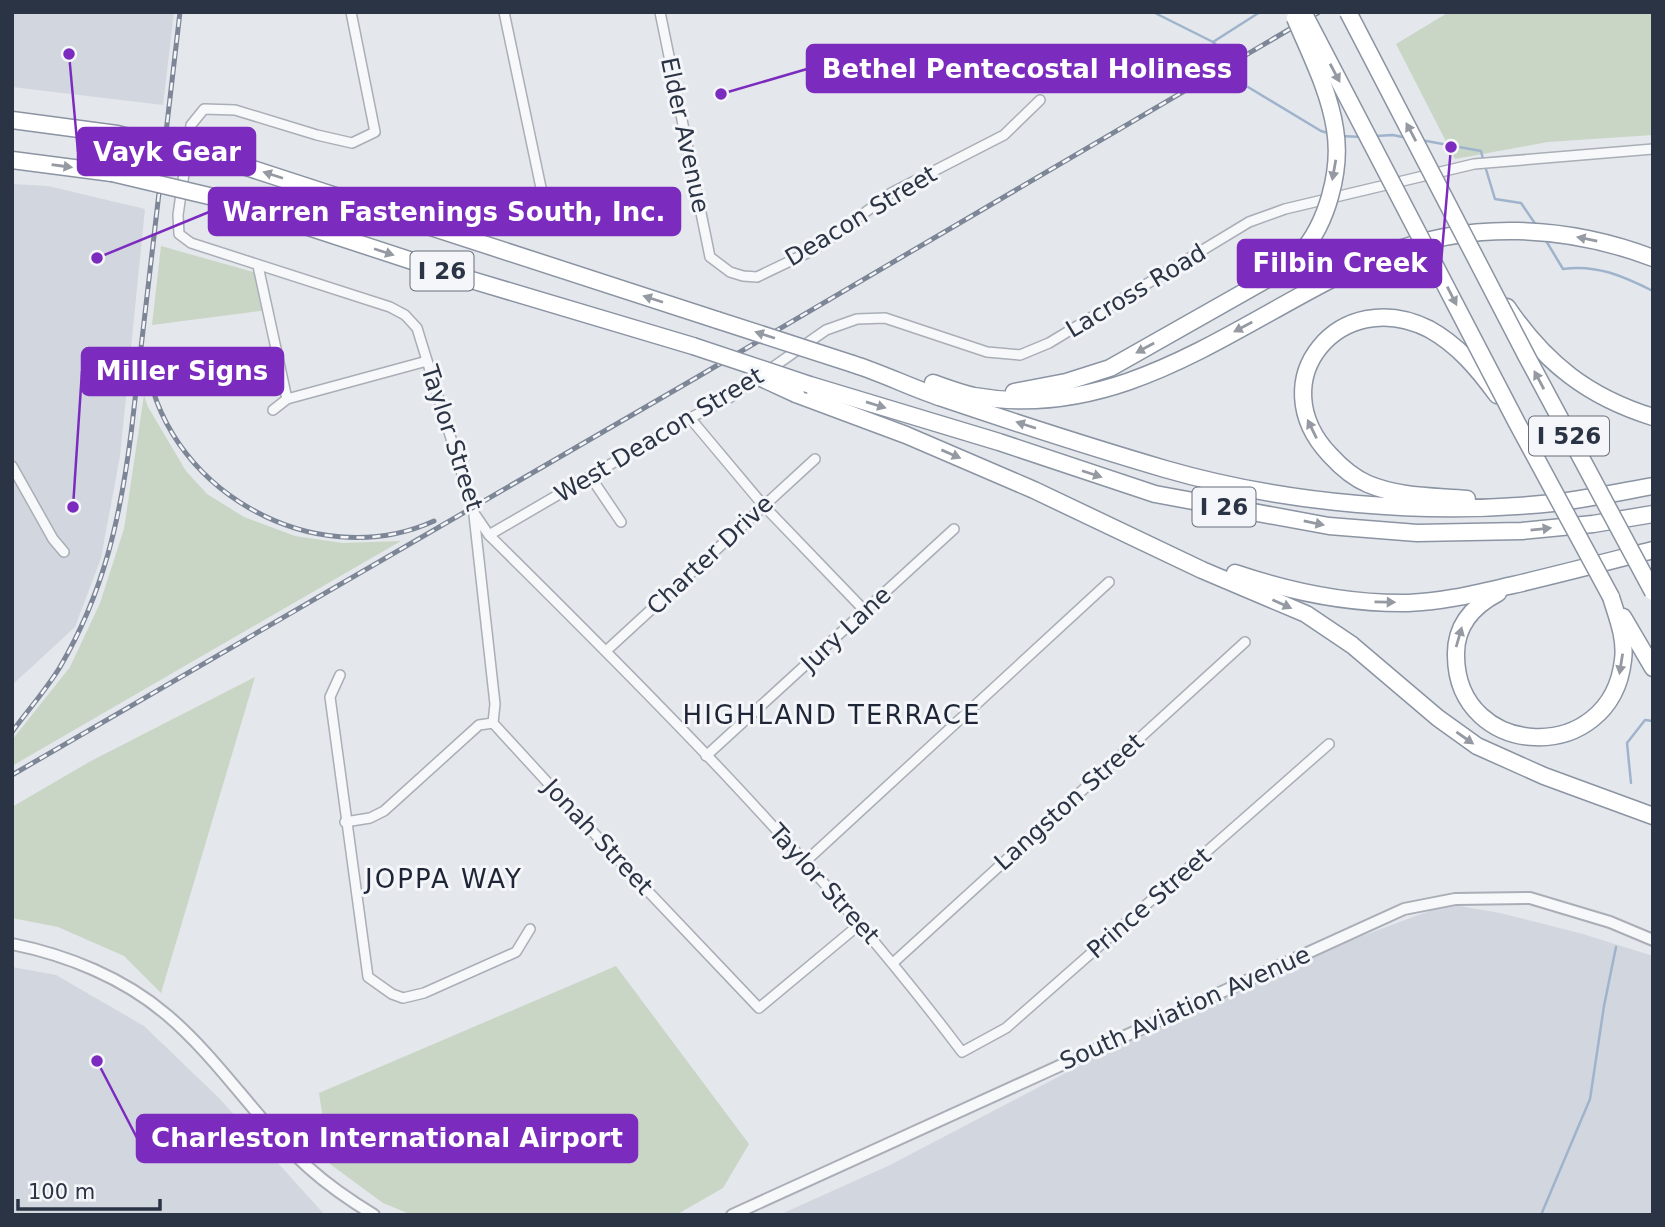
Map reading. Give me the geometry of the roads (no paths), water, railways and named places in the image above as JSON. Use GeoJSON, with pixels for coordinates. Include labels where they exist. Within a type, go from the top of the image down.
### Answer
{"type":"FeatureCollection","features":[{"type":"Feature","properties":{"kind":"highway"},"geometry":{"type":"LineString","coordinates":[[892,377],[984,391],[1012,392],[1083,377],[1110,368],[1269,278],[1299,255],[1310,240],[1326,205],[1337,155],[1331,110],[1293,12]]}},
{"type":"Feature","properties":{"kind":"highway","name":"I 526"},"geometry":{"type":"LineString","coordinates":[[1303,12],[1517,423],[1611,597],[1653,668]]}},
{"type":"Feature","properties":{"kind":"highway","name":"I 526"},"geometry":{"type":"LineString","coordinates":[[1348,12],[1527,357],[1650,586]]}},
{"type":"Feature","properties":{"kind":"highway"},"geometry":{"type":"LineString","coordinates":[[12,110],[52,124]]}},
{"type":"Feature","properties":{"kind":"highway","name":"I 26"},"geometry":{"type":"LineString","coordinates":[[12,120],[117,134],[234,163],[853,364],[938,397],[1166,469],[1217,482],[1368,505],[1460,509],[1567,501],[1653,486]]}},
{"type":"Feature","properties":{"kind":"highway","name":"I 26"},"geometry":{"type":"LineString","coordinates":[[12,160],[112,173],[226,200],[458,276],[660,335],[803,389],[999,442],[1155,494],[1329,526],[1417,533],[1522,531],[1593,524],[1653,514]]}},
{"type":"Feature","properties":{"kind":"highway"},"geometry":{"type":"LineString","coordinates":[[933,383],[971,395],[995,399],[1040,400],[1100,391],[1145,377],[1186,358],[1384,255],[1443,238],[1480,232],[1543,232],[1573,236],[1653,258]]}},
{"type":"Feature","properties":{"kind":"highway"},"geometry":{"type":"LineString","coordinates":[[1488,279],[1527,337],[1563,371],[1609,399],[1653,417]]}},
{"type":"Feature","properties":{"kind":"highway"},"geometry":{"type":"LineString","coordinates":[[1517,423],[1468,358],[1429,330],[1407,321],[1372,319],[1349,324],[1326,339],[1313,356],[1303,383],[1303,407],[1307,421],[1322,446],[1349,472],[1364,482],[1394,493],[1525,505]]}},
{"type":"Feature","properties":{"kind":"highway"},"geometry":{"type":"LineString","coordinates":[[803,389],[1034,489],[1202,570],[1306,614],[1352,645],[1438,718],[1477,746],[1544,776],[1653,817]]}},
{"type":"Feature","properties":{"kind":"highway"},"geometry":{"type":"LineString","coordinates":[[1153,546],[1293,591],[1370,602],[1464,596],[1653,550]]}},
{"type":"Feature","properties":{"kind":"highway"},"geometry":{"type":"LineString","coordinates":[[1529,581],[1483,601],[1472,611],[1457,636],[1455,651],[1458,682],[1474,708],[1493,725],[1526,736],[1555,738],[1590,721],[1609,700],[1616,687],[1623,659],[1623,644],[1611,597]]}},
{"type":"Feature","properties":{"kind":"street","name":"Taylor Street"},"geometry":{"type":"LineString","coordinates":[[351,12],[374,132],[352,143],[235,110],[220,107],[204,109],[191,125],[178,215],[179,234],[191,243],[390,307],[405,315],[417,328],[474,513],[489,535],[606,651],[806,861],[892,962],[962,1052]]}},
{"type":"Feature","properties":{"kind":"street"},"geometry":{"type":"LineString","coordinates":[[504,12],[544,202]]}},
{"type":"Feature","properties":{"kind":"street","name":"Elder Avenue"},"geometry":{"type":"LineString","coordinates":[[660,12],[710,257]]}},
{"type":"Feature","properties":{"kind":"street","name":"Deacon Street"},"geometry":{"type":"LineString","coordinates":[[710,257],[730,272],[743,276],[757,276],[770,271],[827,241],[891,193],[1004,135],[1040,100]]}},
{"type":"Feature","properties":{"kind":"street","name":"Lacross Road"},"geometry":{"type":"LineString","coordinates":[[826,330],[857,319],[885,318],[987,352],[1020,355],[1049,343],[1249,222],[1285,209],[1474,164],[1653,149]]}},
{"type":"Feature","properties":{"kind":"street"},"geometry":{"type":"LineString","coordinates":[[258,266],[287,399]]}},
{"type":"Feature","properties":{"kind":"street","name":"West Deacon Street"},"geometry":{"type":"LineString","coordinates":[[489,535],[729,398],[826,330]]}},
{"type":"Feature","properties":{"kind":"street"},"geometry":{"type":"LineString","coordinates":[[273,410],[287,399],[427,361]]}},
{"type":"Feature","properties":{"kind":"street"},"geometry":{"type":"LineString","coordinates":[[690,418],[764,505],[865,611]]}},
{"type":"Feature","properties":{"kind":"street","name":"Charter Drive"},"geometry":{"type":"LineString","coordinates":[[606,651],[815,459]]}},
{"type":"Feature","properties":{"kind":"street"},"geometry":{"type":"LineString","coordinates":[[12,466],[53,539],[64,552]]}},
{"type":"Feature","properties":{"kind":"street"},"geometry":{"type":"LineString","coordinates":[[590,476],[621,522]]}},
{"type":"Feature","properties":{"kind":"street"},"geometry":{"type":"LineString","coordinates":[[345,822],[370,818],[384,811],[479,725],[494,723],[495,704],[474,513]]}},
{"type":"Feature","properties":{"kind":"street","name":"Jury Lane"},"geometry":{"type":"LineString","coordinates":[[706,755],[954,529]]}},
{"type":"Feature","properties":{"kind":"street"},"geometry":{"type":"LineString","coordinates":[[806,861],[1109,582]]}},
{"type":"Feature","properties":{"kind":"street","name":"Langston Street"},"geometry":{"type":"LineString","coordinates":[[892,962],[1245,642]]}},
{"type":"Feature","properties":{"kind":"street"},"geometry":{"type":"LineString","coordinates":[[340,675],[330,697],[368,977],[392,994],[404,998],[424,993],[516,952],[530,929]]}},
{"type":"Feature","properties":{"kind":"street","name":"Jonah Street"},"geometry":{"type":"LineString","coordinates":[[494,723],[759,1009],[860,924]]}},
{"type":"Feature","properties":{"kind":"street","name":"Prince Street"},"geometry":{"type":"LineString","coordinates":[[962,1052],[1006,1028],[1329,744]]}},
{"type":"Feature","properties":{"kind":"street","name":"South Aviation Avenue"},"geometry":{"type":"LineString","coordinates":[[732,1215],[1404,909],[1455,899],[1530,898],[1609,922],[1653,940]]}},
{"type":"Feature","properties":{"kind":"street"},"geometry":{"type":"LineString","coordinates":[[12,944],[68,959],[128,987],[149,1001],[199,1046],[308,1167],[374,1215]]}},
{"type":"Feature","properties":{"kind":"waterway"},"geometry":{"type":"LineString","coordinates":[[1153,12],[1213,42],[1230,58]]}},
{"type":"Feature","properties":{"kind":"waterway"},"geometry":{"type":"LineString","coordinates":[[1213,42],[1260,12]]}},
{"type":"Feature","properties":{"kind":"waterway"},"geometry":{"type":"LineString","coordinates":[[1248,87],[1328,133]]}},
{"type":"Feature","properties":{"kind":"waterway"},"geometry":{"type":"LineString","coordinates":[[1341,136],[1362,137]]}},
{"type":"Feature","properties":{"kind":"waterway"},"geometry":{"type":"LineString","coordinates":[[1376,136],[1407,138]]}},
{"type":"Feature","properties":{"kind":"waterway"},"geometry":{"type":"LineString","coordinates":[[1421,140],[1481,151],[1483,159]]}},
{"type":"Feature","properties":{"kind":"waterway"},"geometry":{"type":"LineString","coordinates":[[1485,166],[1495,199],[1521,203],[1536,225]]}},
{"type":"Feature","properties":{"kind":"waterway"},"geometry":{"type":"LineString","coordinates":[[1545,239],[1563,269],[1587,268],[1609,272],[1653,291]]}},
{"type":"Feature","properties":{"kind":"waterway"},"geometry":{"type":"LineString","coordinates":[[1631,783],[1627,743],[1645,720],[1653,721]]}},
{"type":"Feature","properties":{"kind":"waterway"},"geometry":{"type":"LineString","coordinates":[[1541,1215],[1590,1099],[1616,947]]}},
{"type":"Feature","properties":{"kind":"railway"},"geometry":{"type":"LineString","coordinates":[[12,732],[55,675],[75,639],[99,583],[115,525],[131,434],[180,12]]}},
{"type":"Feature","properties":{"kind":"railway"},"geometry":{"type":"LineString","coordinates":[[12,775],[1319,12]]}},
{"type":"Feature","properties":{"kind":"railway"},"geometry":{"type":"LineString","coordinates":[[146,355],[157,402],[179,444],[211,480],[249,508],[293,527],[340,537],[387,535],[434,521]]}},
{"type":"Feature","properties":{"kind":"place","name":"Vayk Gear"},"geometry":{"type":"Point","coordinates":[69,54]}},
{"type":"Feature","properties":{"kind":"place","name":"Bethel Pentecostal Holiness"},"geometry":{"type":"Point","coordinates":[721,94]}},
{"type":"Feature","properties":{"kind":"place","name":"Filbin Creek"},"geometry":{"type":"Point","coordinates":[1451,147]}},
{"type":"Feature","properties":{"kind":"place","name":"Warren Fastenings South, Inc."},"geometry":{"type":"Point","coordinates":[97,258]}},
{"type":"Feature","properties":{"kind":"place","name":"Miller Signs"},"geometry":{"type":"Point","coordinates":[73,507]}},
{"type":"Feature","properties":{"kind":"place","name":"Charleston International Airport"},"geometry":{"type":"Point","coordinates":[97,1061]}},
{"type":"Feature","properties":{"kind":"district","name":"HIGHLAND TERRACE"},"geometry":{"type":"Point","coordinates":[832,715]}},
{"type":"Feature","properties":{"kind":"district","name":"JOPPA WAY"},"geometry":{"type":"Point","coordinates":[444,879]}}]}
